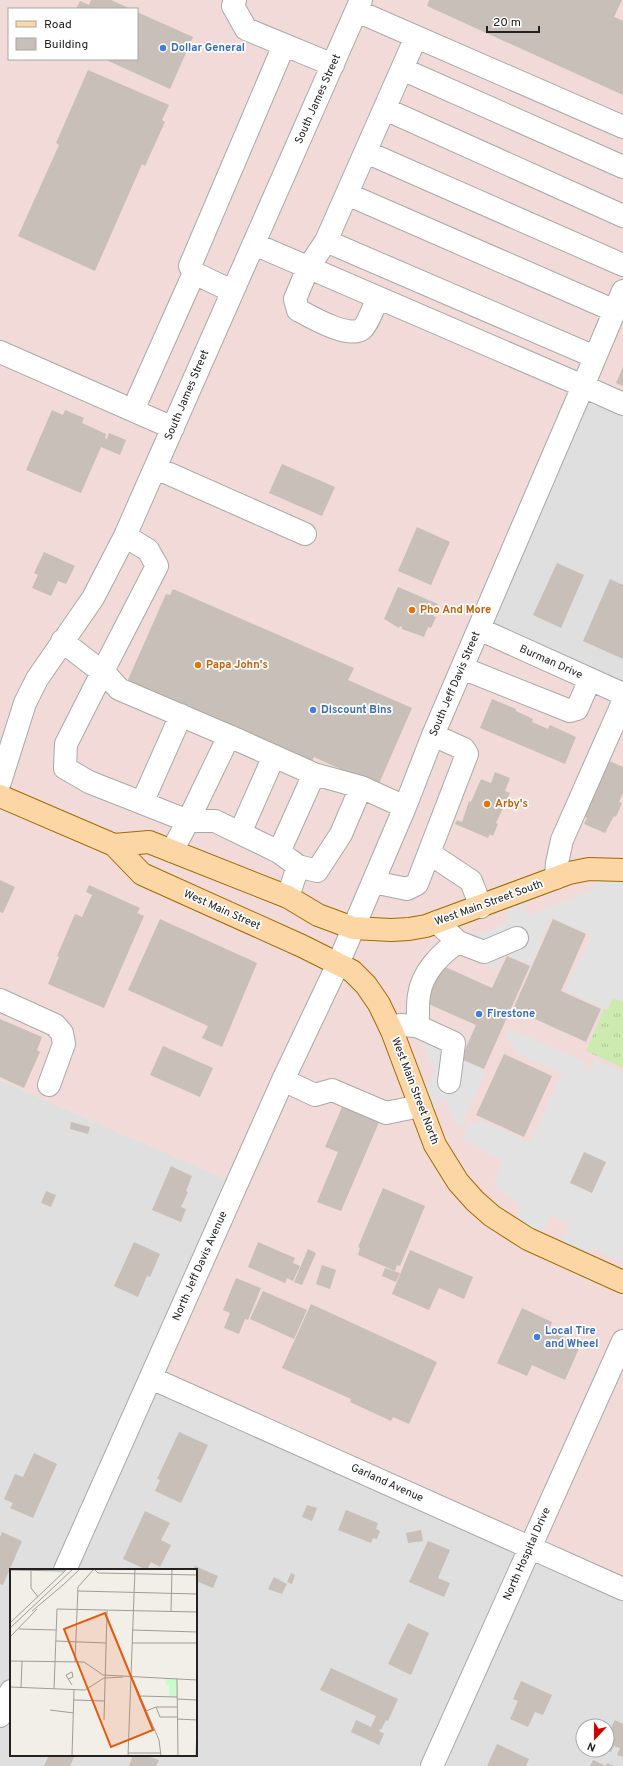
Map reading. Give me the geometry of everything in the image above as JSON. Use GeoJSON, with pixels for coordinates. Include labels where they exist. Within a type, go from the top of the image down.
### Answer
{"type":"FeatureCollection","features":[{"type":"Feature","properties":{"kind":"main road","name":"West Main Street"},"geometry":{"type":"LineString","coordinates":[[0,796],[114,845],[142,874],[302,946],[338,964]]}},
{"type":"Feature","properties":{"kind":"main road","name":"West Main Street"},"geometry":{"type":"LineString","coordinates":[[114,845],[149,842],[288,896],[318,914],[353,928]]}},
{"type":"Feature","properties":{"kind":"main road","name":"West Main Street South"},"geometry":{"type":"LineString","coordinates":[[353,928],[409,929],[437,922],[481,907],[556,878],[589,869],[623,870]]}},
{"type":"Feature","properties":{"kind":"main road","name":"West Main Street North"},"geometry":{"type":"LineString","coordinates":[[338,964],[352,971],[366,985],[379,1004],[391,1028],[435,1145],[458,1182],[481,1206],[528,1239],[623,1282]]}},
{"type":"Feature","properties":{"kind":"street"},"geometry":{"type":"LineString","coordinates":[[236,0],[233,6],[246,29],[333,65]]}},
{"type":"Feature","properties":{"kind":"street"},"geometry":{"type":"LineString","coordinates":[[359,5],[416,37],[623,127]]}},
{"type":"Feature","properties":{"kind":"street","name":"South James Street"},"geometry":{"type":"LineString","coordinates":[[0,782],[25,703],[37,679],[93,598],[125,536],[174,428],[232,292],[359,5]]}},
{"type":"Feature","properties":{"kind":"street"},"geometry":{"type":"LineString","coordinates":[[378,298],[363,328],[356,332],[345,332],[298,310],[295,299],[308,268],[326,241],[416,37]]}},
{"type":"Feature","properties":{"kind":"street"},"geometry":{"type":"LineString","coordinates":[[232,292],[194,273],[190,266],[284,45]]}},
{"type":"Feature","properties":{"kind":"street"},"geometry":{"type":"LineString","coordinates":[[402,69],[623,167]]}},
{"type":"Feature","properties":{"kind":"street"},"geometry":{"type":"LineString","coordinates":[[384,109],[623,216]]}},
{"type":"Feature","properties":{"kind":"street"},"geometry":{"type":"LineString","coordinates":[[366,152],[623,265]]}},
{"type":"Feature","properties":{"kind":"street"},"geometry":{"type":"LineString","coordinates":[[347,194],[619,301]]}},
{"type":"Feature","properties":{"kind":"street"},"geometry":{"type":"LineString","coordinates":[[326,241],[595,357]]}},
{"type":"Feature","properties":{"kind":"street"},"geometry":{"type":"LineString","coordinates":[[254,244],[378,298],[581,391],[623,404]]}},
{"type":"Feature","properties":{"kind":"street"},"geometry":{"type":"LineString","coordinates":[[133,410],[194,273]]}},
{"type":"Feature","properties":{"kind":"street","name":"South Jeff Davis Street"},"geometry":{"type":"LineString","coordinates":[[338,964],[405,807],[433,735],[619,301]]}},
{"type":"Feature","properties":{"kind":"street"},"geometry":{"type":"LineString","coordinates":[[0,352],[174,428]]}},
{"type":"Feature","properties":{"kind":"street"},"geometry":{"type":"LineString","coordinates":[[156,468],[305,534]]}},
{"type":"Feature","properties":{"kind":"street"},"geometry":{"type":"LineString","coordinates":[[125,536],[148,550],[157,566],[66,744],[65,768],[89,782],[188,821],[215,821],[279,852],[298,866],[318,871],[341,834],[361,787]]}},
{"type":"Feature","properties":{"kind":"street","name":"Burman Drive"},"geometry":{"type":"LineString","coordinates":[[478,630],[623,694]]}},
{"type":"Feature","properties":{"kind":"street"},"geometry":{"type":"LineString","coordinates":[[62,642],[93,666],[103,671],[119,689],[314,774],[361,787],[405,807]]}},
{"type":"Feature","properties":{"kind":"street"},"geometry":{"type":"LineString","coordinates":[[462,668],[570,711],[577,709],[590,679]]}},
{"type":"Feature","properties":{"kind":"street"},"geometry":{"type":"LineString","coordinates":[[556,878],[557,863],[562,840],[616,732],[623,702]]}},
{"type":"Feature","properties":{"kind":"street"},"geometry":{"type":"LineString","coordinates":[[142,803],[181,715]]}},
{"type":"Feature","properties":{"kind":"street"},"geometry":{"type":"LineString","coordinates":[[373,882],[407,889],[417,884],[467,754],[464,749],[433,735]]}},
{"type":"Feature","properties":{"kind":"street"},"geometry":{"type":"LineString","coordinates":[[172,851],[229,736]]}},
{"type":"Feature","properties":{"kind":"street"},"geometry":{"type":"LineString","coordinates":[[240,833],[274,756]]}},
{"type":"Feature","properties":{"kind":"street"},"geometry":{"type":"LineString","coordinates":[[279,852],[314,774]]}},
{"type":"Feature","properties":{"kind":"street"},"geometry":{"type":"LineString","coordinates":[[429,853],[471,881],[481,907]]}},
{"type":"Feature","properties":{"kind":"street"},"geometry":{"type":"LineString","coordinates":[[288,896],[298,866]]}},
{"type":"Feature","properties":{"kind":"street"},"geometry":{"type":"LineString","coordinates":[[437,922],[458,942],[484,952],[517,938]]}},
{"type":"Feature","properties":{"kind":"street"},"geometry":{"type":"LineString","coordinates":[[417,1026],[419,993],[423,981],[429,970],[441,956],[458,942]]}},
{"type":"Feature","properties":{"kind":"street","name":"North Jeff Davis Avenue"},"geometry":{"type":"LineString","coordinates":[[65,1569],[283,1080],[338,964]]}},
{"type":"Feature","properties":{"kind":"street"},"geometry":{"type":"LineString","coordinates":[[0,1000],[54,1025],[62,1033],[64,1044],[49,1085]]}},
{"type":"Feature","properties":{"kind":"street"},"geometry":{"type":"LineString","coordinates":[[391,1028],[400,1025],[417,1026],[454,1043],[449,1082]]}},
{"type":"Feature","properties":{"kind":"street"},"geometry":{"type":"LineString","coordinates":[[283,1080],[315,1095],[332,1090],[386,1114],[420,1106]]}},
{"type":"Feature","properties":{"kind":"street","name":"North Hospital Drive"},"geometry":{"type":"LineString","coordinates":[[432,1766],[623,1342]]}},
{"type":"Feature","properties":{"kind":"street","name":"Garland Avenue"},"geometry":{"type":"LineString","coordinates":[[151,1378],[623,1589]]}},
{"type":"Feature","properties":{"kind":"street"},"geometry":{"type":"LineString","coordinates":[[0,1716],[10,1693]]}},
{"type":"Feature","properties":{"kind":"shaded area"},"geometry":{"type":"Polygon","coordinates":[[[0,0],[623,0],[623,404],[584,386],[479,629],[623,694],[623,1589],[151,1378],[236,1184],[0,1080],[0,0]]]}},
{"type":"Feature","properties":{"kind":"shaded area"},"geometry":{"type":"Polygon","coordinates":[[[579,397],[623,404],[623,694],[479,629],[579,397]]]}},
{"type":"Feature","properties":{"kind":"shaded area"},"geometry":{"type":"Polygon","coordinates":[[[599,879],[623,881],[623,1001],[614,997],[606,1010],[565,990],[592,935],[551,917],[531,965],[504,954],[496,970],[453,950],[422,1017],[467,1038],[458,1058],[486,1071],[461,1127],[456,1124],[445,1099],[440,1098],[433,1114],[425,1090],[435,1071],[423,1042],[412,1035],[403,1034],[396,1013],[402,1017],[412,1016],[447,945],[438,937],[428,934],[474,936],[496,928],[504,923],[509,917],[509,910],[505,908],[531,896],[526,907],[526,913],[528,915],[574,898],[590,890],[599,879]]]}},
{"type":"Feature","properties":{"kind":"shaded area"},"geometry":{"type":"Polygon","coordinates":[[[510,1029],[587,1063],[584,1070],[589,1072],[595,1059],[623,1072],[623,1262],[596,1250],[591,1249],[590,1255],[560,1243],[569,1225],[551,1215],[542,1235],[516,1222],[521,1206],[494,1185],[502,1160],[462,1139],[470,1121],[478,1125],[480,1120],[530,1142],[562,1073],[518,1054],[512,1045],[513,1043],[505,1039],[510,1029]]]}},
{"type":"Feature","properties":{"kind":"shaded area"},"geometry":{"type":"Polygon","coordinates":[[[0,1080],[237,1184],[623,1589],[623,1766],[0,1766],[0,1080]]]}},
{"type":"Feature","properties":{"kind":"green space"},"geometry":{"type":"Polygon","coordinates":[[[613,998],[623,1002],[623,1068],[586,1051],[604,1009],[607,1010],[613,998]]]}},
{"type":"Feature","properties":{"kind":"building"},"geometry":{"type":"Polygon","coordinates":[[[91,0],[111,0],[129,8],[76,8],[80,1],[89,5],[91,0]]]}},
{"type":"Feature","properties":{"kind":"building"},"geometry":{"type":"Polygon","coordinates":[[[429,0],[622,0],[614,17],[623,21],[623,95],[427,6],[429,0]]]}},
{"type":"Feature","properties":{"kind":"building","name":"Dollar General"},"geometry":{"type":"Polygon","coordinates":[[[138,12],[193,37],[170,89],[106,60],[138,60],[138,12]]]}},
{"type":"Feature","properties":{"kind":"building"},"geometry":{"type":"Polygon","coordinates":[[[88,70],[169,105],[162,120],[165,122],[145,166],[142,164],[95,271],[18,236],[59,145],[56,143],[88,70]]]}},
{"type":"Feature","properties":{"kind":"building"},"geometry":{"type":"Polygon","coordinates":[[[623,367],[623,386],[616,383],[623,367]]]}},
{"type":"Feature","properties":{"kind":"building"},"geometry":{"type":"Polygon","coordinates":[[[52,410],[63,415],[65,410],[84,418],[82,423],[106,434],[105,438],[107,439],[109,433],[126,440],[120,455],[101,447],[81,493],[26,470],[52,410]]]}},
{"type":"Feature","properties":{"kind":"building"},"geometry":{"type":"Polygon","coordinates":[[[282,464],[335,487],[322,516],[269,493],[282,464]]]}},
{"type":"Feature","properties":{"kind":"building"},"geometry":{"type":"Polygon","coordinates":[[[417,527],[450,542],[431,585],[398,571],[417,527]]]}},
{"type":"Feature","properties":{"kind":"building"},"geometry":{"type":"Polygon","coordinates":[[[44,552],[75,566],[66,584],[58,581],[51,596],[32,588],[38,575],[34,573],[44,552]]]}},
{"type":"Feature","properties":{"kind":"building"},"geometry":{"type":"Polygon","coordinates":[[[557,563],[584,575],[561,628],[533,615],[557,563]]]}},
{"type":"Feature","properties":{"kind":"building"},"geometry":{"type":"Polygon","coordinates":[[[610,579],[623,585],[623,659],[583,641],[610,579]]]}},
{"type":"Feature","properties":{"kind":"building","name":"Pho And More"},"geometry":{"type":"Polygon","coordinates":[[[398,587],[438,604],[433,616],[436,617],[431,628],[428,627],[424,637],[402,629],[400,626],[399,628],[384,619],[398,587]]]}},
{"type":"Feature","properties":{"kind":"building"},"geometry":{"type":"Polygon","coordinates":[[[173,589],[354,668],[348,680],[412,708],[378,786],[314,757],[309,768],[127,682],[166,594],[170,595],[173,589]]]}},
{"type":"Feature","properties":{"kind":"building"},"geometry":{"type":"Polygon","coordinates":[[[492,699],[516,709],[516,711],[533,719],[532,722],[548,729],[550,725],[576,737],[565,764],[480,728],[492,699]]]}},
{"type":"Feature","properties":{"kind":"building"},"geometry":{"type":"Polygon","coordinates":[[[607,760],[623,767],[623,793],[619,802],[622,803],[616,817],[614,816],[605,833],[584,824],[587,818],[583,816],[607,760]]]}},
{"type":"Feature","properties":{"kind":"building","name":"Arby's"},"geometry":{"type":"Polygon","coordinates":[[[495,772],[510,778],[505,791],[510,793],[496,823],[498,824],[493,836],[490,834],[488,838],[455,824],[457,820],[462,822],[469,801],[471,802],[481,779],[491,783],[495,772]]]}},
{"type":"Feature","properties":{"kind":"building"},"geometry":{"type":"Polygon","coordinates":[[[0,880],[15,887],[3,913],[0,912],[0,880]]]}},
{"type":"Feature","properties":{"kind":"building"},"geometry":{"type":"Polygon","coordinates":[[[89,885],[140,908],[137,913],[144,916],[104,1008],[48,984],[59,957],[57,956],[75,914],[82,917],[92,895],[86,892],[89,885]]]}},
{"type":"Feature","properties":{"kind":"building"},"geometry":{"type":"Polygon","coordinates":[[[160,919],[257,963],[222,1047],[202,1038],[208,1026],[128,990],[160,919]]]}},
{"type":"Feature","properties":{"kind":"building"},"geometry":{"type":"Polygon","coordinates":[[[553,919],[586,934],[561,991],[601,1009],[586,1042],[513,1009],[553,919]]]}},
{"type":"Feature","properties":{"kind":"building","name":"Firestone"},"geometry":{"type":"Polygon","coordinates":[[[507,956],[530,966],[484,1069],[461,1059],[476,1025],[424,1002],[441,965],[492,988],[507,956]]]}},
{"type":"Feature","properties":{"kind":"building"},"geometry":{"type":"Polygon","coordinates":[[[0,1019],[42,1037],[37,1050],[40,1052],[24,1088],[0,1077],[0,1019]]]}},
{"type":"Feature","properties":{"kind":"building"},"geometry":{"type":"Polygon","coordinates":[[[163,1046],[213,1068],[200,1097],[150,1075],[163,1046]]]}},
{"type":"Feature","properties":{"kind":"building"},"geometry":{"type":"Polygon","coordinates":[[[504,1054],[552,1076],[524,1137],[476,1115],[504,1054]]]}},
{"type":"Feature","properties":{"kind":"building"},"geometry":{"type":"Polygon","coordinates":[[[343,1105],[380,1120],[341,1211],[317,1202],[338,1152],[325,1147],[343,1105]]]}},
{"type":"Feature","properties":{"kind":"building"},"geometry":{"type":"Polygon","coordinates":[[[71,1122],[90,1127],[88,1134],[70,1129],[71,1122]]]}},
{"type":"Feature","properties":{"kind":"building"},"geometry":{"type":"Polygon","coordinates":[[[584,1152],[606,1162],[592,1193],[570,1183],[584,1152]]]}},
{"type":"Feature","properties":{"kind":"building"},"geometry":{"type":"Polygon","coordinates":[[[171,1166],[192,1176],[186,1191],[188,1192],[181,1207],[186,1209],[181,1222],[152,1210],[171,1166]]]}},
{"type":"Feature","properties":{"kind":"building"},"geometry":{"type":"Polygon","coordinates":[[[383,1188],[425,1206],[400,1266],[397,1265],[395,1271],[358,1255],[360,1248],[358,1247],[383,1188]]]}},
{"type":"Feature","properties":{"kind":"building"},"geometry":{"type":"Polygon","coordinates":[[[46,1191],[56,1195],[51,1207],[41,1203],[46,1191]]]}},
{"type":"Feature","properties":{"kind":"building"},"geometry":{"type":"Polygon","coordinates":[[[134,1242],[160,1254],[150,1277],[147,1276],[138,1297],[114,1286],[134,1242]]]}},
{"type":"Feature","properties":{"kind":"building"},"geometry":{"type":"Polygon","coordinates":[[[258,1242],[295,1258],[293,1263],[300,1266],[293,1281],[287,1278],[285,1283],[248,1267],[258,1242]]]}},
{"type":"Feature","properties":{"kind":"building"},"geometry":{"type":"Polygon","coordinates":[[[308,1249],[316,1253],[302,1285],[294,1282],[308,1249]]]}},
{"type":"Feature","properties":{"kind":"building"},"geometry":{"type":"Polygon","coordinates":[[[410,1250],[473,1277],[464,1299],[439,1288],[429,1310],[392,1294],[410,1250]]]}},
{"type":"Feature","properties":{"kind":"building"},"geometry":{"type":"Polygon","coordinates":[[[322,1265],[336,1270],[330,1289],[316,1284],[322,1265]]]}},
{"type":"Feature","properties":{"kind":"building"},"geometry":{"type":"Polygon","coordinates":[[[385,1268],[400,1273],[396,1282],[382,1276],[385,1268]]]}},
{"type":"Feature","properties":{"kind":"building"},"geometry":{"type":"Polygon","coordinates":[[[236,1278],[261,1288],[248,1320],[245,1319],[239,1334],[224,1328],[230,1313],[223,1310],[236,1278]]]}},
{"type":"Feature","properties":{"kind":"building"},"geometry":{"type":"Polygon","coordinates":[[[263,1291],[307,1310],[294,1339],[250,1319],[263,1291]]]}},
{"type":"Feature","properties":{"kind":"building"},"geometry":{"type":"Polygon","coordinates":[[[311,1304],[437,1362],[409,1424],[393,1417],[391,1421],[350,1402],[351,1399],[282,1368],[311,1304]]]}},
{"type":"Feature","properties":{"kind":"building","name":"Local Tire and Wheel"},"geometry":{"type":"Polygon","coordinates":[[[522,1308],[552,1322],[549,1330],[581,1344],[565,1380],[532,1365],[527,1376],[497,1363],[522,1308]]]}},
{"type":"Feature","properties":{"kind":"building"},"geometry":{"type":"Polygon","coordinates":[[[179,1432],[208,1445],[181,1503],[155,1491],[160,1480],[157,1479],[179,1432]]]}},
{"type":"Feature","properties":{"kind":"building"},"geometry":{"type":"Polygon","coordinates":[[[34,1453],[57,1464],[33,1518],[10,1508],[13,1503],[4,1499],[15,1474],[23,1477],[34,1453]]]}},
{"type":"Feature","properties":{"kind":"building"},"geometry":{"type":"Polygon","coordinates":[[[307,1505],[317,1508],[312,1521],[302,1517],[307,1505]]]}},
{"type":"Feature","properties":{"kind":"building"},"geometry":{"type":"Polygon","coordinates":[[[346,1510],[378,1523],[376,1529],[380,1531],[377,1539],[373,1538],[371,1543],[338,1530],[346,1510]]]}},
{"type":"Feature","properties":{"kind":"building"},"geometry":{"type":"Polygon","coordinates":[[[145,1511],[170,1523],[161,1540],[171,1545],[160,1567],[151,1562],[148,1569],[145,1569],[123,1559],[145,1511]]]}},
{"type":"Feature","properties":{"kind":"building"},"geometry":{"type":"Polygon","coordinates":[[[421,1530],[423,1541],[408,1543],[406,1533],[421,1530]]]}},
{"type":"Feature","properties":{"kind":"building"},"geometry":{"type":"Polygon","coordinates":[[[2,1532],[22,1541],[3,1585],[0,1584],[0,1537],[2,1532]]]}},
{"type":"Feature","properties":{"kind":"building"},"geometry":{"type":"Polygon","coordinates":[[[428,1541],[450,1550],[438,1578],[450,1583],[444,1597],[409,1582],[428,1541]]]}},
{"type":"Feature","properties":{"kind":"building"},"geometry":{"type":"Polygon","coordinates":[[[195,1566],[218,1576],[213,1588],[197,1581],[197,1569],[194,1569],[195,1566]]]}},
{"type":"Feature","properties":{"kind":"building"},"geometry":{"type":"Polygon","coordinates":[[[291,1573],[295,1575],[292,1584],[287,1582],[291,1573]]]}},
{"type":"Feature","properties":{"kind":"building"},"geometry":{"type":"Polygon","coordinates":[[[274,1577],[287,1584],[282,1594],[268,1589],[274,1577]]]}},
{"type":"Feature","properties":{"kind":"building"},"geometry":{"type":"Polygon","coordinates":[[[408,1623],[429,1633],[411,1675],[388,1664],[408,1623]]]}},
{"type":"Feature","properties":{"kind":"building"},"geometry":{"type":"Polygon","coordinates":[[[331,1668],[398,1699],[388,1721],[386,1720],[379,1731],[384,1734],[379,1745],[351,1732],[356,1720],[371,1727],[376,1716],[320,1690],[331,1668]]]}},
{"type":"Feature","properties":{"kind":"building"},"geometry":{"type":"Polygon","coordinates":[[[521,1681],[552,1695],[543,1715],[535,1712],[528,1727],[510,1719],[518,1701],[513,1699],[521,1681]]]}},
{"type":"Feature","properties":{"kind":"building"},"geometry":{"type":"Polygon","coordinates":[[[615,1720],[623,1724],[623,1757],[617,1755],[620,1748],[615,1746],[615,1720]]]}},
{"type":"Feature","properties":{"kind":"building"},"geometry":{"type":"Polygon","coordinates":[[[497,1744],[529,1759],[526,1766],[487,1766],[497,1744]]]}},
{"type":"Feature","properties":{"kind":"building"},"geometry":{"type":"Polygon","coordinates":[[[49,1756],[75,1756],[70,1766],[44,1766],[49,1756]]]}},
{"type":"Feature","properties":{"kind":"building"},"geometry":{"type":"Polygon","coordinates":[[[133,1756],[147,1756],[159,1760],[156,1766],[129,1766],[133,1756]]]}},
{"type":"Feature","properties":{"kind":"building"},"geometry":{"type":"Polygon","coordinates":[[[593,1760],[606,1766],[590,1766],[593,1760]]]}},
{"type":"Feature","properties":{"kind":"building"},"geometry":{"type":"Polygon","coordinates":[[[607,1763],[614,1766],[606,1766],[607,1763]]]}},
{"type":"Feature","properties":{"kind":"place","name":"Dollar General"},"geometry":{"type":"Point","coordinates":[163,48]}},
{"type":"Feature","properties":{"kind":"place","name":"Pho And More"},"geometry":{"type":"Point","coordinates":[412,610]}},
{"type":"Feature","properties":{"kind":"place","name":"Papa John's"},"geometry":{"type":"Point","coordinates":[198,665]}},
{"type":"Feature","properties":{"kind":"place","name":"Discount Bins"},"geometry":{"type":"Point","coordinates":[313,710]}},
{"type":"Feature","properties":{"kind":"place","name":"Arby's"},"geometry":{"type":"Point","coordinates":[487,804]}},
{"type":"Feature","properties":{"kind":"place","name":"Firestone"},"geometry":{"type":"Point","coordinates":[479,1014]}},
{"type":"Feature","properties":{"kind":"place","name":"Local Tire and Wheel"},"geometry":{"type":"Point","coordinates":[537,1337]}}]}
